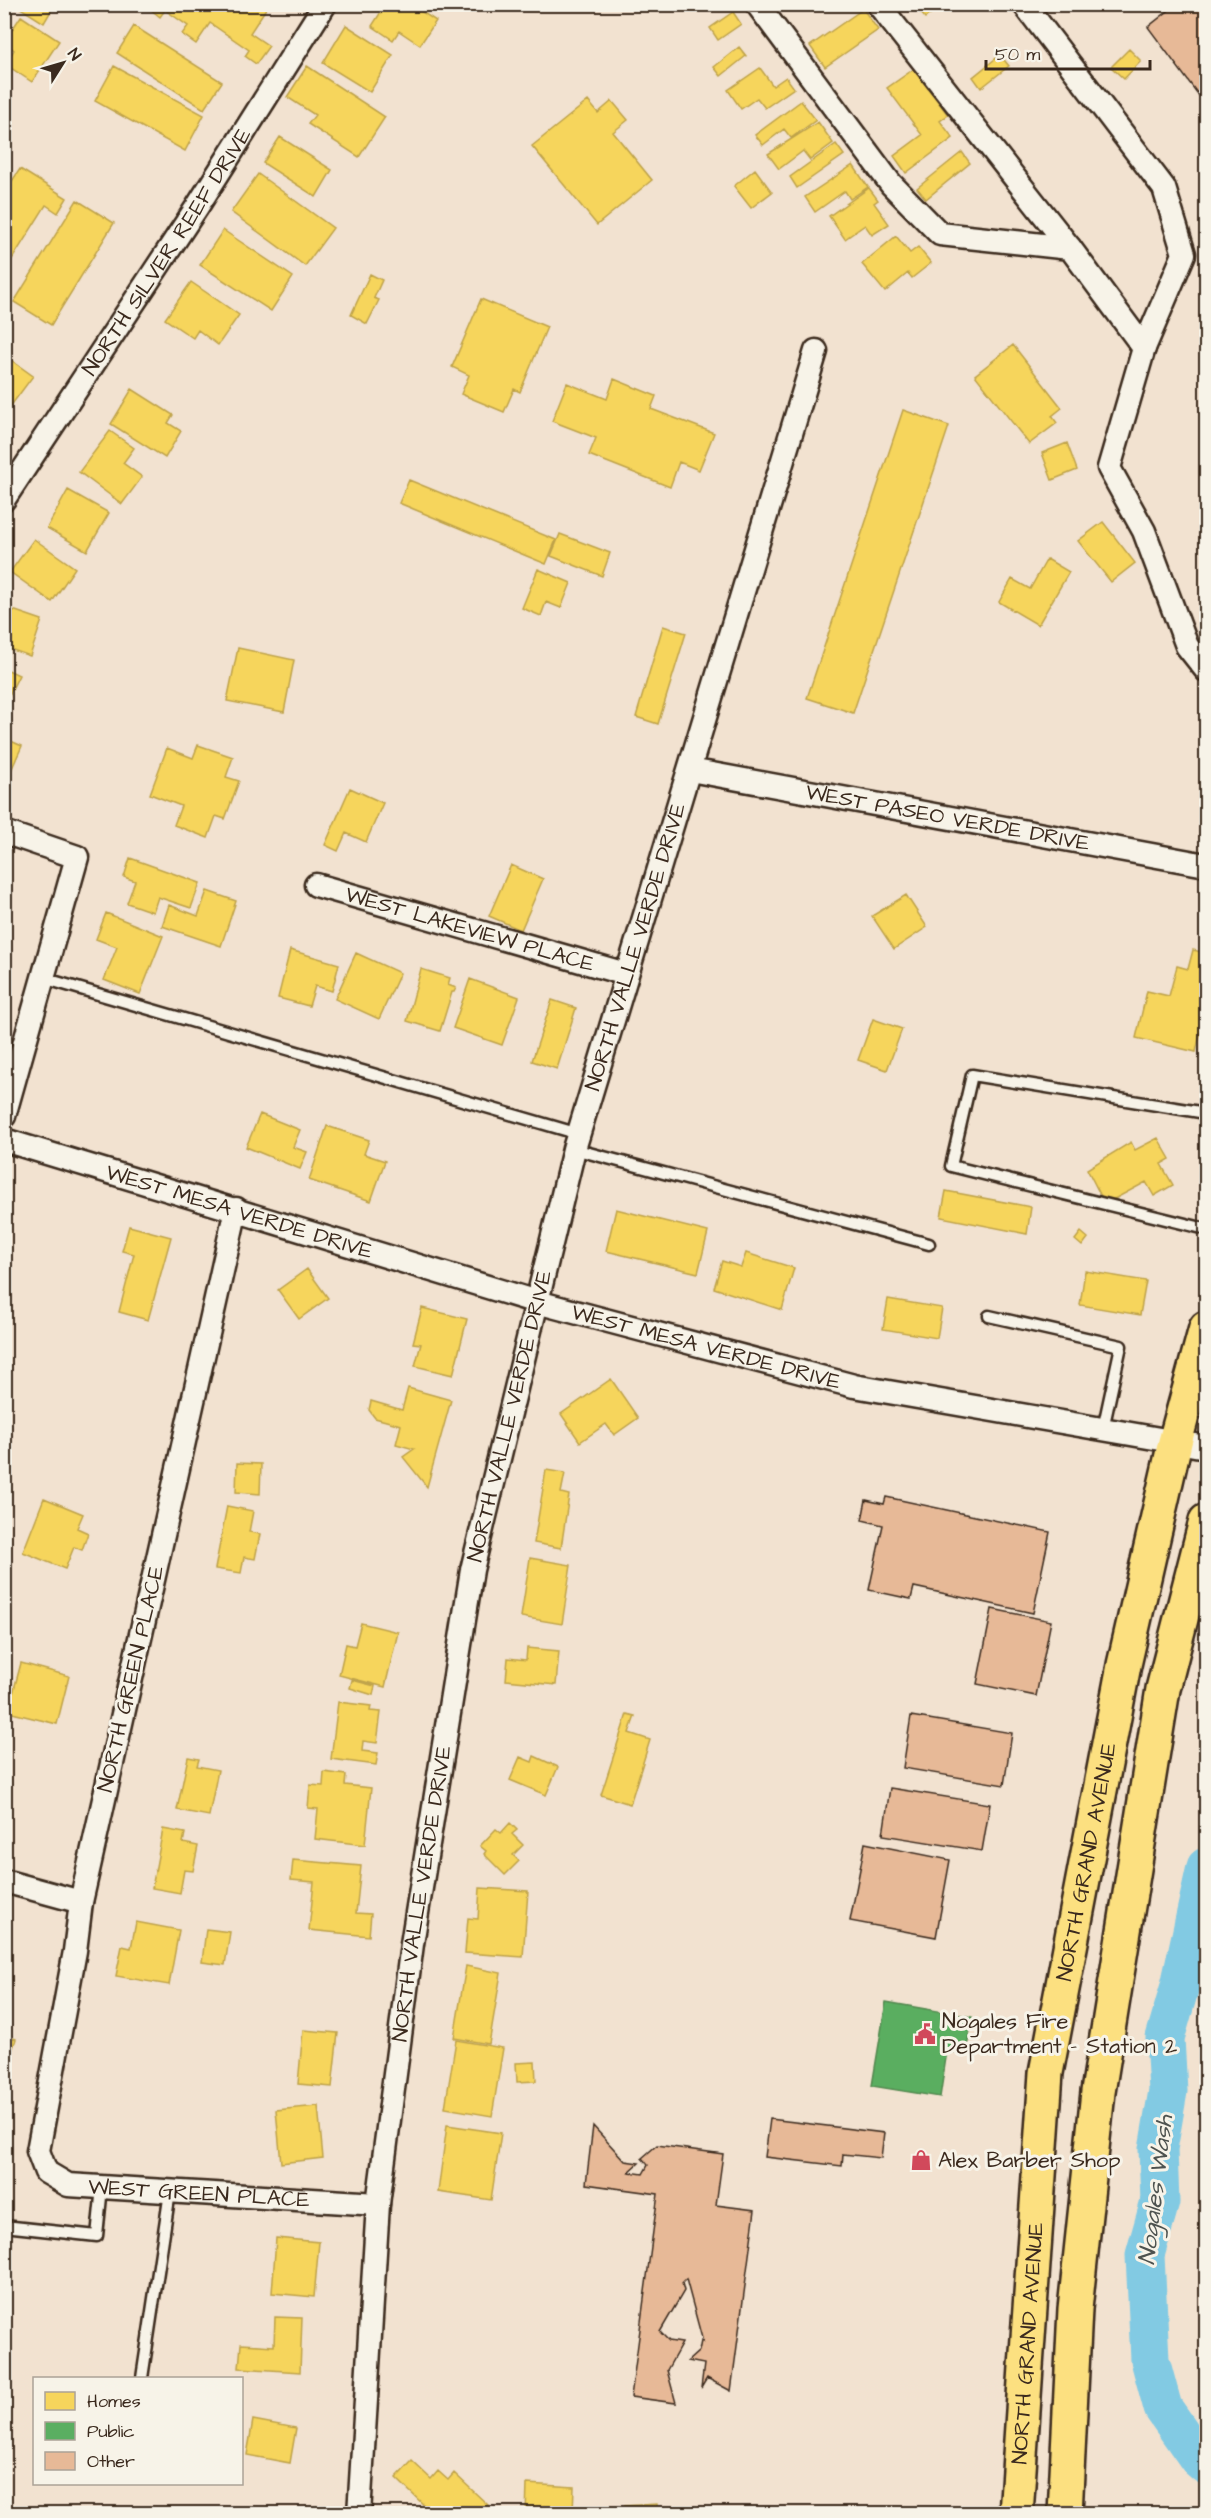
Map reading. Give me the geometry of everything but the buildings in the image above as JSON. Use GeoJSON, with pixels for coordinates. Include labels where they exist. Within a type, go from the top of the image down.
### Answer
{"type":"FeatureCollection","features":[{"type":"Feature","properties":{"kind":"main road","name":"NORTH GRAND AVENUE"},"geometry":{"type":"LineString","coordinates":[[1016,2514],[1046,2073],[1124,1665],[1175,1442],[1206,1328]]}},
{"type":"Feature","properties":{"kind":"main road","name":"NORTH GRAND AVENUE"},"geometry":{"type":"LineString","coordinates":[[1065,2514],[1075,2308],[1098,2092],[1163,1689],[1206,1521]]}},
{"type":"Feature","properties":{"kind":"street","name":"NORTH SILVER REEF DRIVE"},"geometry":{"type":"LineString","coordinates":[[4,499],[191,217],[325,4]]}},
{"type":"Feature","properties":{"kind":"street"},"geometry":{"type":"LineString","coordinates":[[757,4],[891,184],[940,234],[1070,248]]}},
{"type":"Feature","properties":{"kind":"street"},"geometry":{"type":"LineString","coordinates":[[878,4],[1070,248],[1144,348]]}},
{"type":"Feature","properties":{"kind":"street"},"geometry":{"type":"LineString","coordinates":[[1024,4],[1164,189],[1185,254],[1144,348],[1109,468],[1144,531],[1187,646],[1206,670]]}},
{"type":"Feature","properties":{"kind":"street","name":"NORTH VALLE VERDE DRIVE"},"geometry":{"type":"LineString","coordinates":[[359,2514],[378,2204],[412,1944],[472,1570],[577,1141],[816,351]]}},
{"type":"Feature","properties":{"kind":"street","name":"WEST PASEO VERDE DRIVE"},"geometry":{"type":"LineString","coordinates":[[690,770],[1206,865]]}},
{"type":"Feature","properties":{"kind":"street"},"geometry":{"type":"LineString","coordinates":[[4,832],[77,857],[4,1116]]}},
{"type":"Feature","properties":{"kind":"street","name":"WEST LAKEVIEW PLACE"},"geometry":{"type":"LineString","coordinates":[[316,885],[626,974]]}},
{"type":"Feature","properties":{"kind":"street","name":"WEST MESA VERDE DRIVE"},"geometry":{"type":"LineString","coordinates":[[4,1140],[537,1302],[854,1386],[1206,1448]]}},
{"type":"Feature","properties":{"kind":"street","name":"NORTH GREEN PLACE"},"geometry":{"type":"LineString","coordinates":[[38,2151],[75,1951],[81,1902],[236,1209]]}},
{"type":"Feature","properties":{"kind":"street"},"geometry":{"type":"LineString","coordinates":[[4,1881],[81,1902]]}},
{"type":"Feature","properties":{"kind":"street","name":"WEST GREEN PLACE"},"geometry":{"type":"LineString","coordinates":[[38,2151],[46,2172],[68,2185],[378,2204]]}},
{"type":"Feature","properties":{"kind":"lane"},"geometry":{"type":"LineString","coordinates":[[43,978],[577,1141],[929,1244]]}},
{"type":"Feature","properties":{"kind":"lane"},"geometry":{"type":"LineString","coordinates":[[1206,1113],[972,1076],[951,1166],[1206,1229]]}},
{"type":"Feature","properties":{"kind":"lane"},"geometry":{"type":"LineString","coordinates":[[989,1316],[1120,1346],[1103,1430]]}},
{"type":"Feature","properties":{"kind":"lane"},"geometry":{"type":"LineString","coordinates":[[4,2226],[97,2236],[102,2187]]}},
{"type":"Feature","properties":{"kind":"lane"},"geometry":{"type":"LineString","coordinates":[[142,2377],[170,2192]]}},
{"type":"Feature","properties":{"kind":"waterway","name":"Nogales Wash"},"geometry":{"type":"LineString","coordinates":[[1206,1867],[1180,1986],[1165,2038],[1168,2091],[1158,2149],[1160,2202],[1145,2255],[1150,2360],[1163,2408],[1198,2458],[1206,2465]]}},
{"type":"Feature","properties":{"kind":"place","name":"Nogales Fire Department - Station 2"},"geometry":{"type":"Point","coordinates":[925,2034]}},
{"type":"Feature","properties":{"kind":"place","name":"Alex Barber Shop"},"geometry":{"type":"Point","coordinates":[921,2160]}}]}
